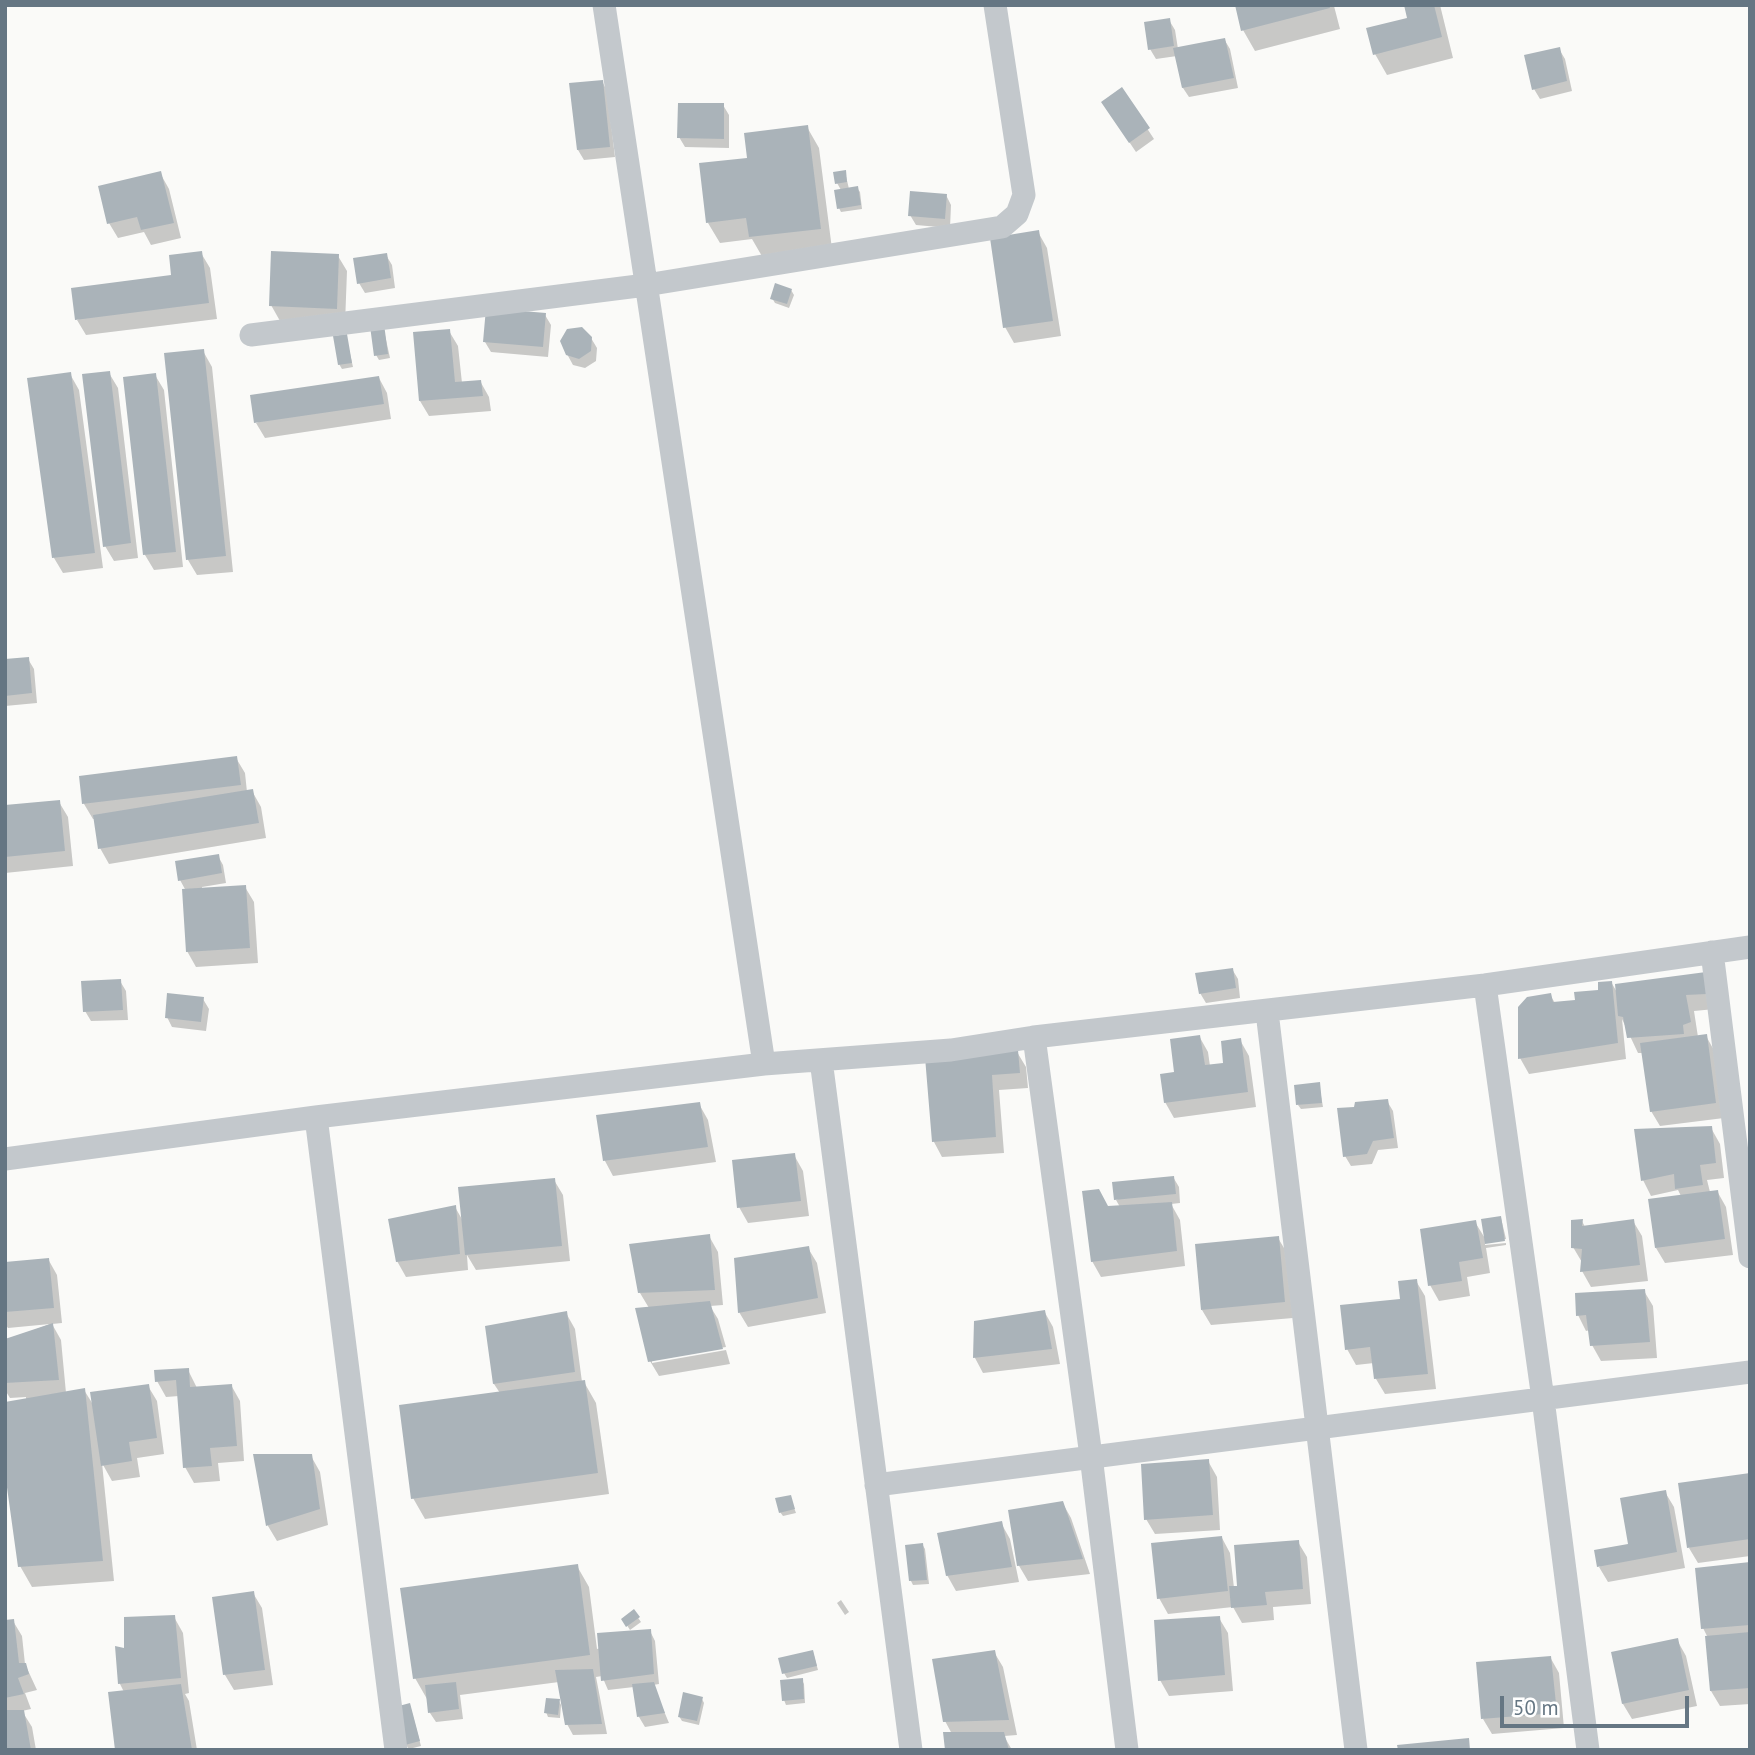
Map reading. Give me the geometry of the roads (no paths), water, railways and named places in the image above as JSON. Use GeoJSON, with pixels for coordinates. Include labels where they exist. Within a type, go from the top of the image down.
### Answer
{"type":"FeatureCollection","features":[{"type":"Feature","properties":{"kind":"street"},"geometry":{"type":"LineString","coordinates":[[604,5],[764,1063]]}},
{"type":"Feature","properties":{"kind":"street"},"geometry":{"type":"LineString","coordinates":[[251,335],[646,285],[1002,227],[1017,214],[1024,195],[995,5]]}},
{"type":"Feature","properties":{"kind":"street"},"geometry":{"type":"LineString","coordinates":[[5,1159],[316,1117],[764,1063],[951,1050],[1034,1037],[1267,1012],[1485,985],[1750,947]]}},
{"type":"Feature","properties":{"kind":"street"},"geometry":{"type":"LineString","coordinates":[[1712,952],[1750,1257]]}},
{"type":"Feature","properties":{"kind":"street"},"geometry":{"type":"LineString","coordinates":[[1485,985],[1543,1399],[1588,1750]]}},
{"type":"Feature","properties":{"kind":"street"},"geometry":{"type":"LineString","coordinates":[[1267,1012],[1356,1750]]}},
{"type":"Feature","properties":{"kind":"street"},"geometry":{"type":"LineString","coordinates":[[1034,1037],[1091,1456],[1127,1750]]}},
{"type":"Feature","properties":{"kind":"street"},"geometry":{"type":"LineString","coordinates":[[821,1060],[911,1750]]}},
{"type":"Feature","properties":{"kind":"street"},"geometry":{"type":"LineString","coordinates":[[316,1117],[396,1750]]}},
{"type":"Feature","properties":{"kind":"street"},"geometry":{"type":"LineString","coordinates":[[876,1485],[1750,1373]]}}]}
